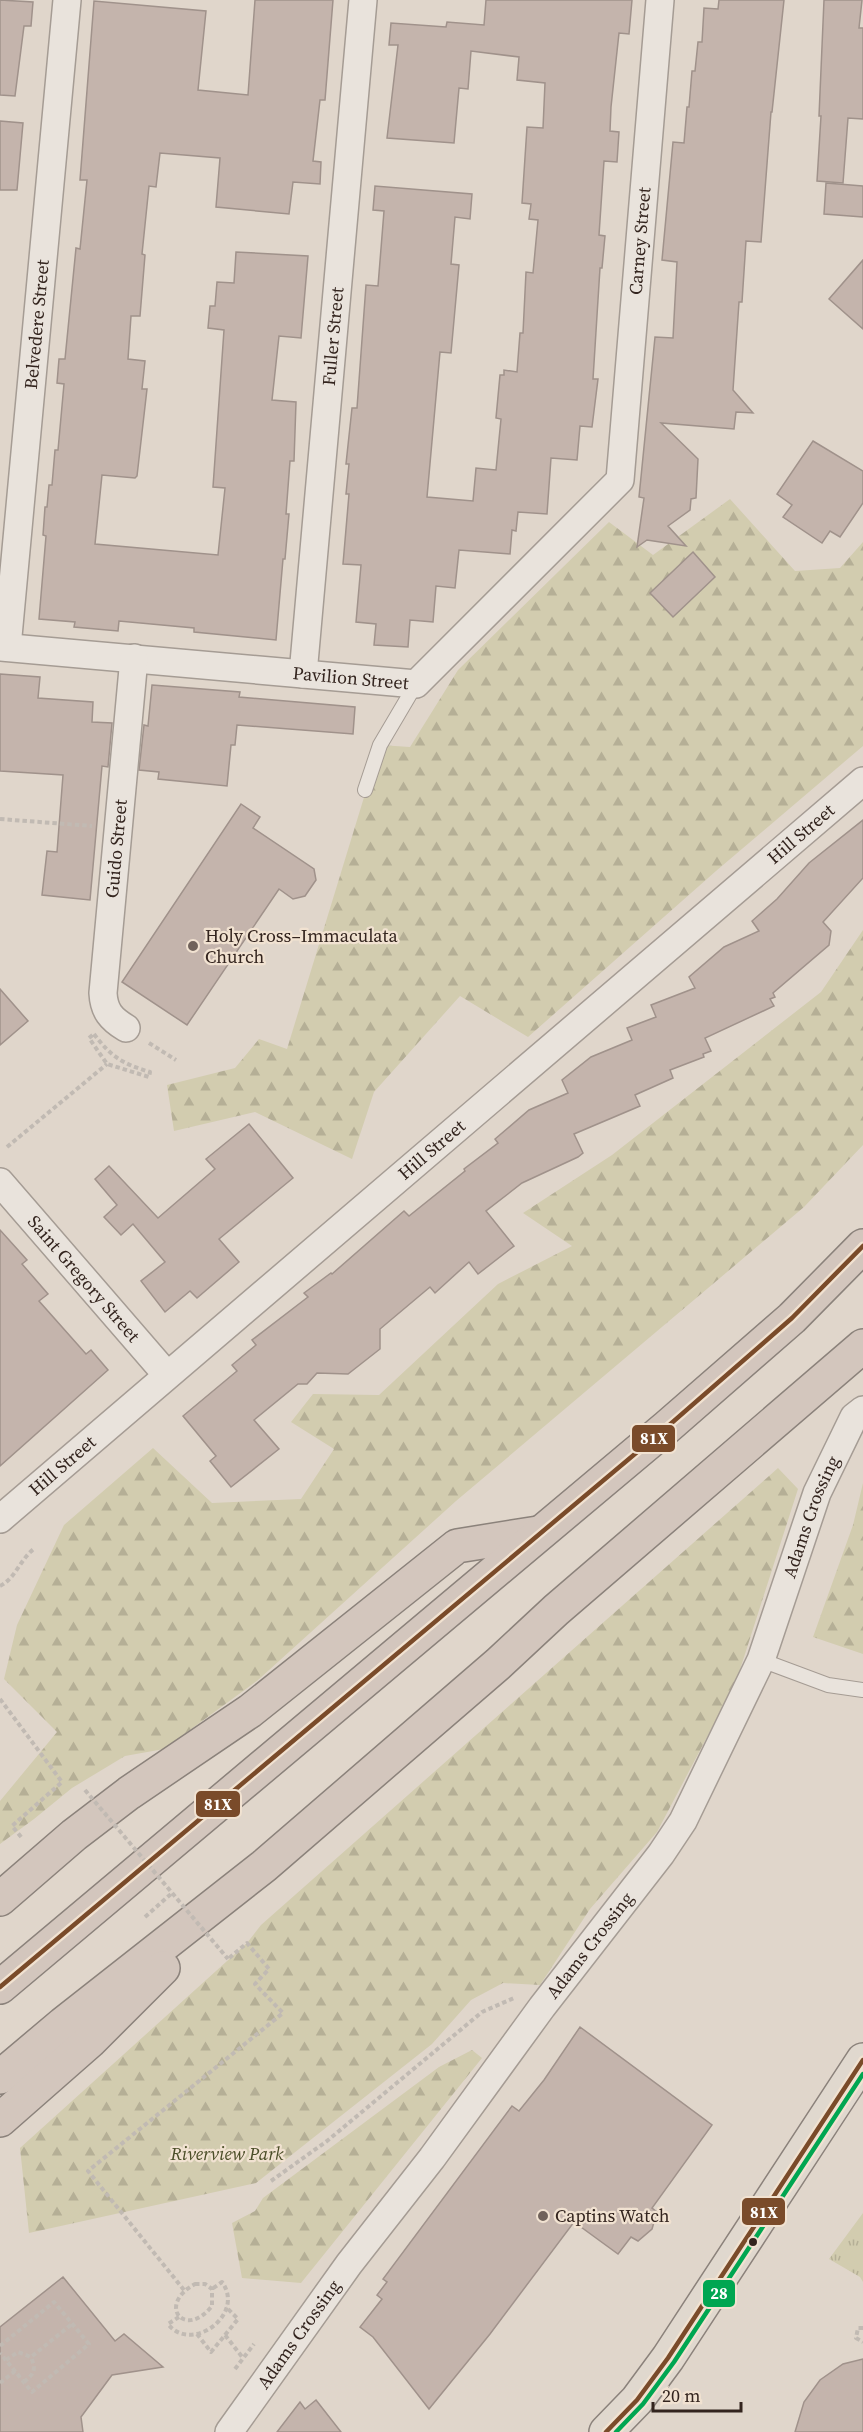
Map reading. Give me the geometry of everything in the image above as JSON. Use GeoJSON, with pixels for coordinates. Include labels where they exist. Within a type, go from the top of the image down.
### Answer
{"type":"FeatureCollection","features":[{"type":"Feature","properties":{"kind":"highway"},"geometry":{"type":"LineString","coordinates":[[0,1987],[667,1428],[792,1318],[863,1246]]}},
{"type":"Feature","properties":{"kind":"highway"},"geometry":{"type":"LineString","coordinates":[[0,2077],[63,2024],[264,1866],[498,1664],[556,1610],[863,1346]]}},
{"type":"Feature","properties":{"kind":"highway"},"geometry":{"type":"LineString","coordinates":[[0,1899],[74,1835],[129,1793],[250,1711],[457,1546],[539,1533]]}},
{"type":"Feature","properties":{"kind":"highway"},"geometry":{"type":"LineString","coordinates":[[0,2120],[90,2041],[264,1866]]}},
{"type":"Feature","properties":{"kind":"main road"},"geometry":{"type":"LineString","coordinates":[[606,2432],[637,2400],[668,2358],[861,2069]]}},
{"type":"Feature","properties":{"kind":"street","name":"Belvedere Street"},"geometry":{"type":"LineString","coordinates":[[3,647],[68,0]]}},
{"type":"Feature","properties":{"kind":"street","name":"Fuller Street"},"geometry":{"type":"LineString","coordinates":[[303,674],[363,0]]}},
{"type":"Feature","properties":{"kind":"street","name":"Carney Street"},"geometry":{"type":"LineString","coordinates":[[620,480],[660,0]]}},
{"type":"Feature","properties":{"kind":"street","name":"Pavilion Street"},"geometry":{"type":"LineString","coordinates":[[3,647],[416,684],[620,480]]}},
{"type":"Feature","properties":{"kind":"street","name":"Guido Street"},"geometry":{"type":"LineString","coordinates":[[126,1028],[111,1018],[104,1005],[103,993],[134,658]]}},
{"type":"Feature","properties":{"kind":"street","name":"Hill Street"},"geometry":{"type":"LineString","coordinates":[[0,1519],[863,781]]}},
{"type":"Feature","properties":{"kind":"street","name":"Saint Gregory Street"},"geometry":{"type":"LineString","coordinates":[[0,1182],[167,1375]]}},
{"type":"Feature","properties":{"kind":"street","name":"Adams Crossing"},"geometry":{"type":"LineString","coordinates":[[229,2432],[349,2264],[432,2158],[542,2007],[683,1821],[761,1660],[817,1493],[854,1417],[863,1410]]}},
{"type":"Feature","properties":{"kind":"lane"},"geometry":{"type":"LineString","coordinates":[[365,790],[380,745],[416,684]]}},
{"type":"Feature","properties":{"kind":"lane"},"geometry":{"type":"LineString","coordinates":[[761,1660],[828,1685],[863,1690]]}},
{"type":"Feature","properties":{"kind":"path"},"geometry":{"type":"LineString","coordinates":[[0,819],[102,827]]}},
{"type":"Feature","properties":{"kind":"path"},"geometry":{"type":"LineString","coordinates":[[94,1034],[107,1052],[128,1066],[150,1072],[149,1077],[107,1064],[89,1038],[94,1034]]}},
{"type":"Feature","properties":{"kind":"path"},"geometry":{"type":"LineString","coordinates":[[7,1147],[107,1064]]}},
{"type":"Feature","properties":{"kind":"path"},"geometry":{"type":"LineString","coordinates":[[0,1586],[11,1580],[25,1556],[35,1548]]}},
{"type":"Feature","properties":{"kind":"path"},"geometry":{"type":"LineString","coordinates":[[0,1699],[62,1782],[12,1826],[22,1839]]}},
{"type":"Feature","properties":{"kind":"path"},"geometry":{"type":"LineString","coordinates":[[85,1791],[228,1959],[247,1943],[269,1969],[255,1984],[283,2013],[88,2170],[184,2290]]}},
{"type":"Feature","properties":{"kind":"path"},"geometry":{"type":"LineString","coordinates":[[142,1919],[171,1894]]}},
{"type":"Feature","properties":{"kind":"path"},"geometry":{"type":"LineString","coordinates":[[271,2181],[327,2141],[482,2012],[509,1999],[519,1998]]}},
{"type":"Feature","properties":{"kind":"path"},"geometry":{"type":"LineString","coordinates":[[179,2317],[168,2325],[170,2328],[187,2334],[209,2331],[217,2325],[226,2307],[227,2289],[222,2282],[212,2289]]}},
{"type":"Feature","properties":{"kind":"path"},"geometry":{"type":"LineString","coordinates":[[195,2284],[204,2284],[212,2289],[212,2306],[207,2312],[193,2321],[185,2321],[179,2317],[175,2310],[176,2300],[184,2290],[195,2284]]}},
{"type":"Feature","properties":{"kind":"path"},"geometry":{"type":"LineString","coordinates":[[0,2346],[54,2302],[89,2344],[32,2392],[0,2353]]}},
{"type":"Feature","properties":{"kind":"path"},"geometry":{"type":"LineString","coordinates":[[197,2334],[211,2352],[238,2319],[226,2307]]}},
{"type":"Feature","properties":{"kind":"path"},"geometry":{"type":"LineString","coordinates":[[31,2357],[72,2324]]}},
{"type":"Feature","properties":{"kind":"path"},"geometry":{"type":"LineString","coordinates":[[863,2328],[858,2328],[856,2338],[863,2342]]}},
{"type":"Feature","properties":{"kind":"path"},"geometry":{"type":"LineString","coordinates":[[225,2335],[243,2358]]}},
{"type":"Feature","properties":{"kind":"path"},"geometry":{"type":"LineString","coordinates":[[235,2369],[254,2343]]}},
{"type":"Feature","properties":{"kind":"path"},"geometry":{"type":"LineString","coordinates":[[6,2360],[18,2352],[31,2357],[36,2368],[33,2375],[24,2382]]}},
{"type":"Feature","properties":{"kind":"path"},"geometry":{"type":"LineString","coordinates":[[0,2383],[15,2371]]}},
{"type":"Feature","properties":{"kind":"green space"},"geometry":{"type":"Polygon","coordinates":[[[730,499],[795,571],[840,568],[863,542],[863,746],[716,871],[528,1037],[460,996],[374,1092],[352,1159],[255,1112],[174,1131],[167,1085],[235,1068],[259,1039],[287,1049],[380,745],[410,747],[458,670],[609,522],[653,555],[730,499]]]}},
{"type":"Feature","properties":{"kind":"green space"},"geometry":{"type":"Polygon","coordinates":[[[863,930],[863,1145],[804,1207],[456,1501],[258,1680],[164,1749],[125,1756],[72,1788],[0,1844],[0,1801],[57,1732],[4,1679],[17,1625],[64,1525],[153,1448],[212,1503],[301,1499],[334,1449],[291,1422],[313,1394],[379,1395],[498,1284],[572,1246],[523,1213],[612,1155],[821,992],[863,930]]]}},
{"type":"Feature","properties":{"kind":"green space","name":"Riverview Park"},"geometry":{"type":"Polygon","coordinates":[[[778,1468],[798,1489],[736,1682],[657,1832],[590,1909],[540,1985],[503,1983],[471,2000],[432,2044],[256,2183],[29,2233],[20,2148],[247,1943],[261,1925],[778,1468]]]}},
{"type":"Feature","properties":{"kind":"green space"},"geometry":{"type":"Polygon","coordinates":[[[863,1483],[863,1654],[813,1637],[853,1525],[863,1483]]]}},
{"type":"Feature","properties":{"kind":"green space"},"geometry":{"type":"Polygon","coordinates":[[[472,2050],[482,2058],[301,2283],[242,2278],[232,2223],[255,2211],[263,2198],[439,2067],[472,2050]]]}},
{"type":"Feature","properties":{"kind":"green space"},"geometry":{"type":"Polygon","coordinates":[[[863,2213],[863,2282],[860,2277],[829,2259],[863,2213]]]}},
{"type":"Feature","properties":{"kind":"building"},"geometry":{"type":"Polygon","coordinates":[[[0,0],[33,2],[31,26],[24,26],[15,96],[0,95],[0,0]]]}},
{"type":"Feature","properties":{"kind":"building"},"geometry":{"type":"Polygon","coordinates":[[[255,0],[333,0],[325,100],[320,100],[313,161],[321,162],[320,184],[293,182],[289,214],[216,207],[220,158],[160,153],[156,187],[149,186],[142,254],[145,255],[140,316],[131,316],[128,359],[145,361],[142,389],[147,389],[137,476],[135,478],[102,475],[95,544],[218,555],[225,488],[213,487],[224,330],[208,328],[210,306],[215,306],[217,282],[234,283],[236,252],[308,256],[301,338],[279,336],[272,400],[296,402],[294,461],[290,461],[286,514],[289,514],[276,640],[194,632],[194,628],[119,621],[118,631],[74,627],[75,622],[39,619],[46,536],[43,535],[45,507],[47,507],[49,485],[52,485],[55,450],[58,450],[64,384],[57,383],[59,359],[65,359],[76,248],[80,249],[87,180],[80,180],[94,1],[206,11],[198,90],[248,95],[255,0]]]}},
{"type":"Feature","properties":{"kind":"building"},"geometry":{"type":"Polygon","coordinates":[[[486,0],[632,0],[629,34],[619,33],[611,107],[610,131],[619,132],[617,162],[604,161],[599,235],[605,236],[602,268],[600,268],[593,379],[598,379],[592,427],[580,426],[577,460],[551,458],[547,514],[518,512],[516,531],[512,530],[510,554],[459,550],[455,588],[436,586],[433,622],[410,620],[408,647],[374,645],[376,624],[356,622],[361,565],[343,564],[349,494],[346,494],[349,464],[346,464],[352,408],[357,408],[366,285],[378,286],[384,211],[373,210],[375,186],[472,194],[470,219],[455,217],[451,264],[459,265],[451,353],[440,352],[427,497],[473,501],[476,468],[496,470],[501,419],[496,418],[500,375],[504,375],[504,370],[517,372],[520,333],[523,333],[526,272],[533,273],[538,220],[529,219],[531,204],[522,203],[527,127],[543,128],[545,83],[517,80],[519,57],[471,51],[468,89],[459,88],[454,143],[387,138],[398,45],[389,45],[391,23],[446,27],[447,22],[484,25],[486,0]]]}},
{"type":"Feature","properties":{"kind":"building"},"geometry":{"type":"Polygon","coordinates":[[[719,0],[784,0],[771,112],[761,242],[746,241],[742,302],[739,302],[733,390],[753,413],[736,412],[734,429],[661,423],[698,459],[696,498],[691,499],[690,510],[668,526],[686,546],[647,540],[637,547],[644,498],[639,497],[655,337],[673,338],[677,262],[662,260],[673,142],[684,143],[692,71],[695,71],[698,42],[702,42],[704,8],[718,9],[719,0]]]}},
{"type":"Feature","properties":{"kind":"building"},"geometry":{"type":"Polygon","coordinates":[[[824,0],[862,0],[859,28],[863,28],[863,119],[848,118],[843,183],[817,181],[824,0]]]}},
{"type":"Feature","properties":{"kind":"building"},"geometry":{"type":"Polygon","coordinates":[[[0,121],[23,123],[17,190],[0,190],[0,121]]]}},
{"type":"Feature","properties":{"kind":"building"},"geometry":{"type":"Polygon","coordinates":[[[826,183],[863,186],[863,217],[824,214],[826,183]]]}},
{"type":"Feature","properties":{"kind":"building"},"geometry":{"type":"Polygon","coordinates":[[[863,260],[863,329],[829,299],[863,260]]]}},
{"type":"Feature","properties":{"kind":"building"},"geometry":{"type":"Polygon","coordinates":[[[813,441],[863,471],[863,503],[840,537],[830,531],[822,543],[783,517],[792,505],[777,494],[813,441]]]}},
{"type":"Feature","properties":{"kind":"building"},"geometry":{"type":"Polygon","coordinates":[[[693,552],[715,577],[673,617],[650,593],[693,552]]]}},
{"type":"Feature","properties":{"kind":"building"},"geometry":{"type":"Polygon","coordinates":[[[0,674],[40,677],[38,698],[93,702],[92,722],[112,723],[108,767],[102,766],[90,900],[42,895],[47,851],[57,852],[63,775],[0,771],[0,674]]]}},
{"type":"Feature","properties":{"kind":"building"},"geometry":{"type":"Polygon","coordinates":[[[152,685],[240,692],[239,697],[355,707],[353,734],[237,725],[235,745],[231,745],[227,786],[158,779],[159,772],[139,770],[144,725],[148,726],[152,685]]]}},
{"type":"Feature","properties":{"kind":"building","name":"Holy Cross–Immaculata Church"},"geometry":{"type":"Polygon","coordinates":[[[241,804],[260,817],[253,828],[314,869],[316,880],[305,896],[293,899],[279,889],[187,1025],[122,982],[241,804]]]}},
{"type":"Feature","properties":{"kind":"building"},"geometry":{"type":"Polygon","coordinates":[[[863,820],[863,878],[823,922],[831,931],[829,945],[773,993],[775,997],[770,999],[774,1006],[705,1038],[711,1051],[703,1054],[704,1057],[670,1070],[673,1078],[635,1095],[640,1106],[574,1134],[583,1153],[578,1157],[522,1183],[486,1211],[514,1246],[478,1274],[469,1262],[435,1293],[430,1287],[380,1329],[380,1349],[348,1374],[317,1373],[307,1384],[298,1384],[254,1420],[279,1449],[231,1487],[210,1461],[216,1456],[183,1416],[237,1371],[232,1365],[256,1345],[252,1340],[308,1297],[304,1293],[332,1274],[404,1211],[409,1216],[465,1171],[464,1169],[498,1143],[495,1139],[529,1110],[568,1093],[562,1080],[591,1057],[632,1040],[627,1028],[656,1017],[651,1005],[695,988],[689,977],[724,947],[759,931],[752,921],[777,899],[809,863],[863,820]]]}},
{"type":"Feature","properties":{"kind":"building"},"geometry":{"type":"Polygon","coordinates":[[[0,989],[28,1021],[0,1045],[0,989]]]}},
{"type":"Feature","properties":{"kind":"building"},"geometry":{"type":"Polygon","coordinates":[[[249,1124],[293,1178],[219,1239],[239,1262],[197,1298],[190,1291],[165,1312],[141,1281],[165,1262],[133,1224],[121,1235],[104,1217],[117,1205],[95,1179],[109,1166],[158,1218],[215,1169],[206,1159],[249,1124]]]}},
{"type":"Feature","properties":{"kind":"building"},"geometry":{"type":"Polygon","coordinates":[[[0,1230],[27,1260],[22,1264],[48,1294],[39,1301],[86,1354],[91,1350],[108,1370],[0,1466],[0,1230]]]}},
{"type":"Feature","properties":{"kind":"building","name":"Captins Watch"},"geometry":{"type":"Polygon","coordinates":[[[580,2027],[712,2125],[652,2208],[657,2212],[652,2229],[638,2241],[631,2237],[618,2254],[574,2222],[490,2334],[429,2409],[373,2337],[360,2327],[382,2299],[377,2295],[387,2282],[383,2279],[512,2106],[519,2111],[544,2080],[580,2027]]]}},
{"type":"Feature","properties":{"kind":"building"},"geometry":{"type":"Polygon","coordinates":[[[63,2277],[115,2341],[124,2334],[163,2367],[112,2375],[81,2417],[83,2432],[0,2432],[0,2327],[63,2277]]]}},
{"type":"Feature","properties":{"kind":"building"},"geometry":{"type":"Polygon","coordinates":[[[863,2359],[863,2432],[795,2432],[804,2402],[820,2380],[843,2364],[863,2359]]]}},
{"type":"Feature","properties":{"kind":"building"},"geometry":{"type":"Polygon","coordinates":[[[316,2400],[341,2432],[277,2432],[300,2402],[305,2409],[316,2400]]]}},
{"type":"Feature","properties":{"kind":"transit line","name":"81X"},"geometry":{"type":"LineString","coordinates":[[0,1987],[667,1427],[792,1318],[863,1246]]}},
{"type":"Feature","properties":{"kind":"transit line","name":"81X"},"geometry":{"type":"LineString","coordinates":[[606,2432],[637,2400],[668,2358],[863,2060]]}},
{"type":"Feature","properties":{"kind":"transit line","name":"28"},"geometry":{"type":"LineString","coordinates":[[616,2432],[643,2404],[674,2362],[863,2074]]}},
{"type":"Feature","properties":{"kind":"place","name":"Holy Cross–Immaculata Church"},"geometry":{"type":"Point","coordinates":[193,946]}},
{"type":"Feature","properties":{"kind":"place","name":"Captins Watch"},"geometry":{"type":"Point","coordinates":[543,2216]}}]}
